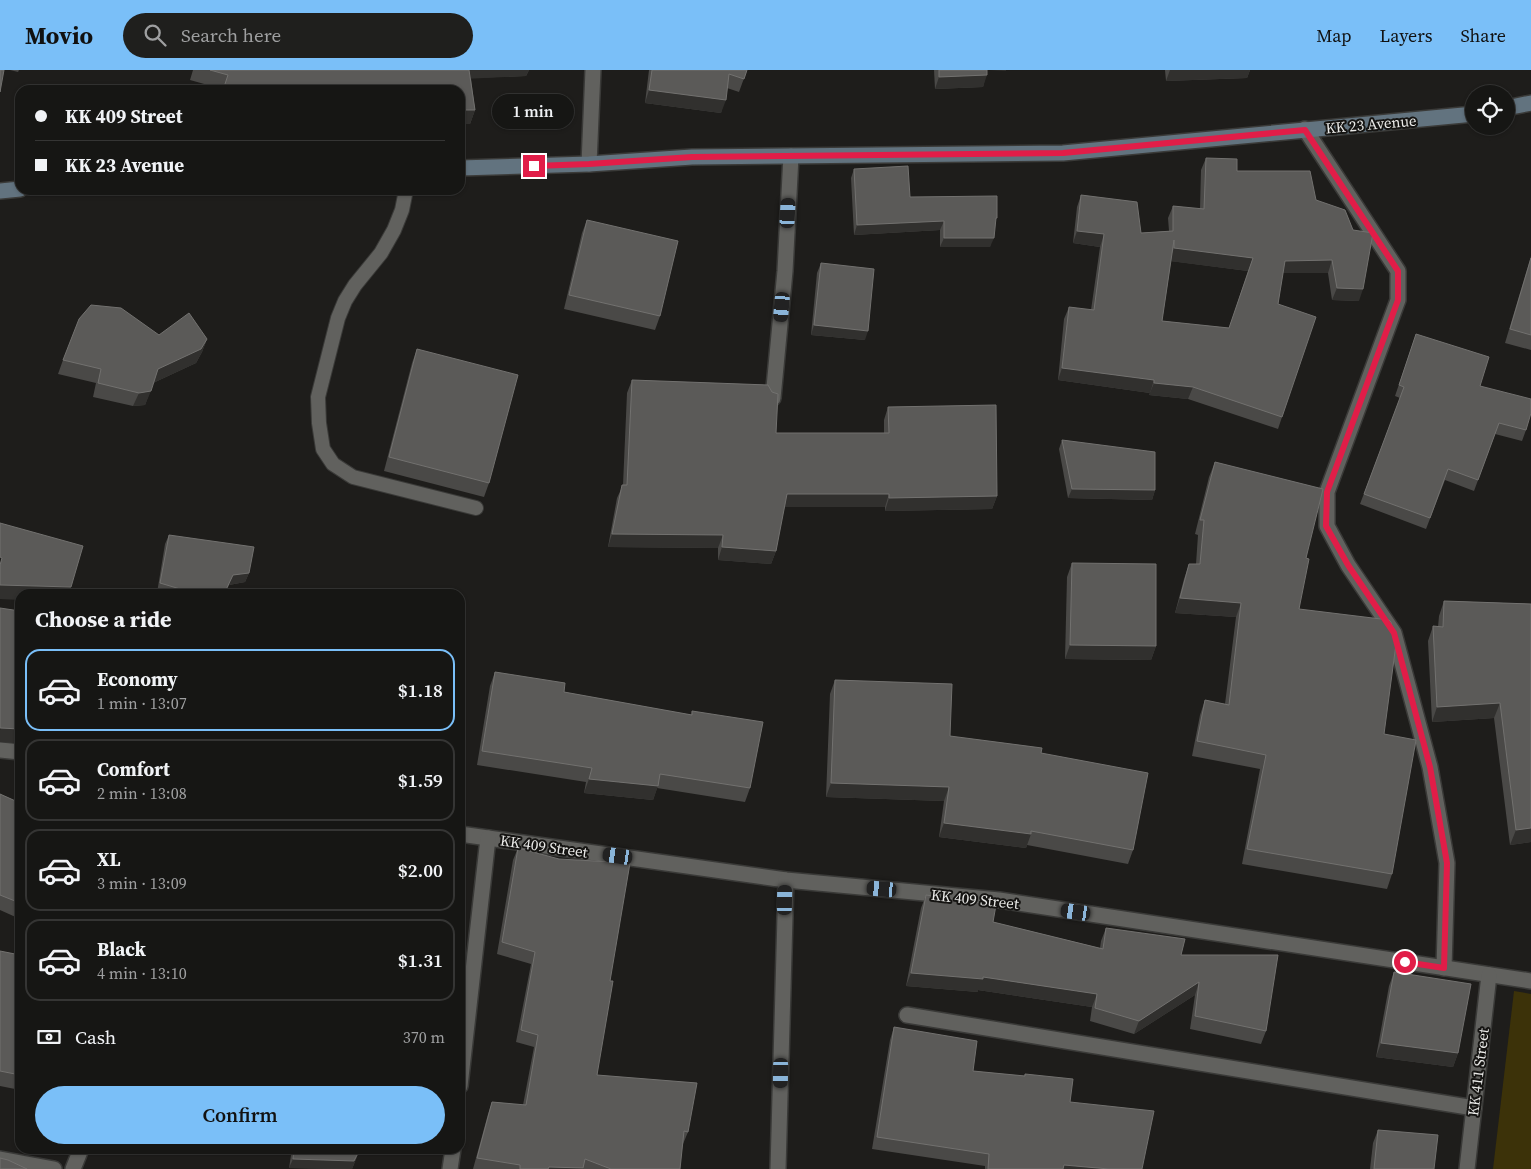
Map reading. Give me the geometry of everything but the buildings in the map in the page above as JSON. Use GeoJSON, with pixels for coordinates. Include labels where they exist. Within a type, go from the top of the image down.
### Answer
{"type":"FeatureCollection","features":[{"type":"Feature","properties":{"kind":"main road"},"geometry":{"type":"LineString","coordinates":[[1515,106],[1531,103]]}},
{"type":"Feature","properties":{"kind":"main road","name":"KK 23 Avenue"},"geometry":{"type":"LineString","coordinates":[[465,168],[589,164],[692,157],[1063,153],[1465,116]]}},
{"type":"Feature","properties":{"kind":"main road"},"geometry":{"type":"LineString","coordinates":[[0,190],[15,190]]}},
{"type":"Feature","properties":{"kind":"street"},"geometry":{"type":"LineString","coordinates":[[589,164],[593,70]]}},
{"type":"Feature","properties":{"kind":"street"},"geometry":{"type":"LineString","coordinates":[[1305,130],[1398,271],[1398,300],[1327,492],[1326,526],[1348,565],[1394,633],[1428,758],[1447,863],[1444,968]]}},
{"type":"Feature","properties":{"kind":"street"},"geometry":{"type":"LineString","coordinates":[[773,398],[785,270],[791,156]]}},
{"type":"Feature","properties":{"kind":"street"},"geometry":{"type":"LineString","coordinates":[[0,750],[15,752]]}},
{"type":"Feature","properties":{"kind":"street","name":"KK 409 Street"},"geometry":{"type":"LineString","coordinates":[[465,835],[786,880],[998,900],[1531,981]]}},
{"type":"Feature","properties":{"kind":"street"},"geometry":{"type":"LineString","coordinates":[[465,1042],[488,838]]}},
{"type":"Feature","properties":{"kind":"street"},"geometry":{"type":"LineString","coordinates":[[778,1169],[786,880]]}},
{"type":"Feature","properties":{"kind":"street","name":"KK 411 Street"},"geometry":{"type":"LineString","coordinates":[[1467,1169],[1489,975]]}},
{"type":"Feature","properties":{"kind":"street"},"geometry":{"type":"LineString","coordinates":[[907,1014],[1474,1108]]}},
{"type":"Feature","properties":{"kind":"street"},"geometry":{"type":"LineString","coordinates":[[73,1169],[79,1154]]}},
{"type":"Feature","properties":{"kind":"street"},"geometry":{"type":"LineString","coordinates":[[450,1169],[452,1154]]}},
{"type":"Feature","properties":{"kind":"street"},"geometry":{"type":"LineString","coordinates":[[0,1159],[54,1169]]}},
{"type":"Feature","properties":{"kind":"lane"},"geometry":{"type":"LineString","coordinates":[[405,195],[402,210],[394,230],[381,253],[355,285],[345,301],[338,318],[318,398],[323,449],[333,464],[352,477],[476,508]]}},
{"type":"Feature","properties":{"kind":"shaded area"},"geometry":{"type":"Polygon","coordinates":[[[1514,991],[1531,994],[1531,1169],[1493,1169],[1514,991]]]}},
{"type":"Feature","properties":{"kind":"route"},"geometry":{"type":"LineString","coordinates":[[534,166],[692,157],[1063,153],[1305,130],[1398,271],[1398,300],[1327,492],[1326,526],[1348,565],[1394,633],[1430,767],[1447,863],[1444,968],[1405,962]]}}]}
